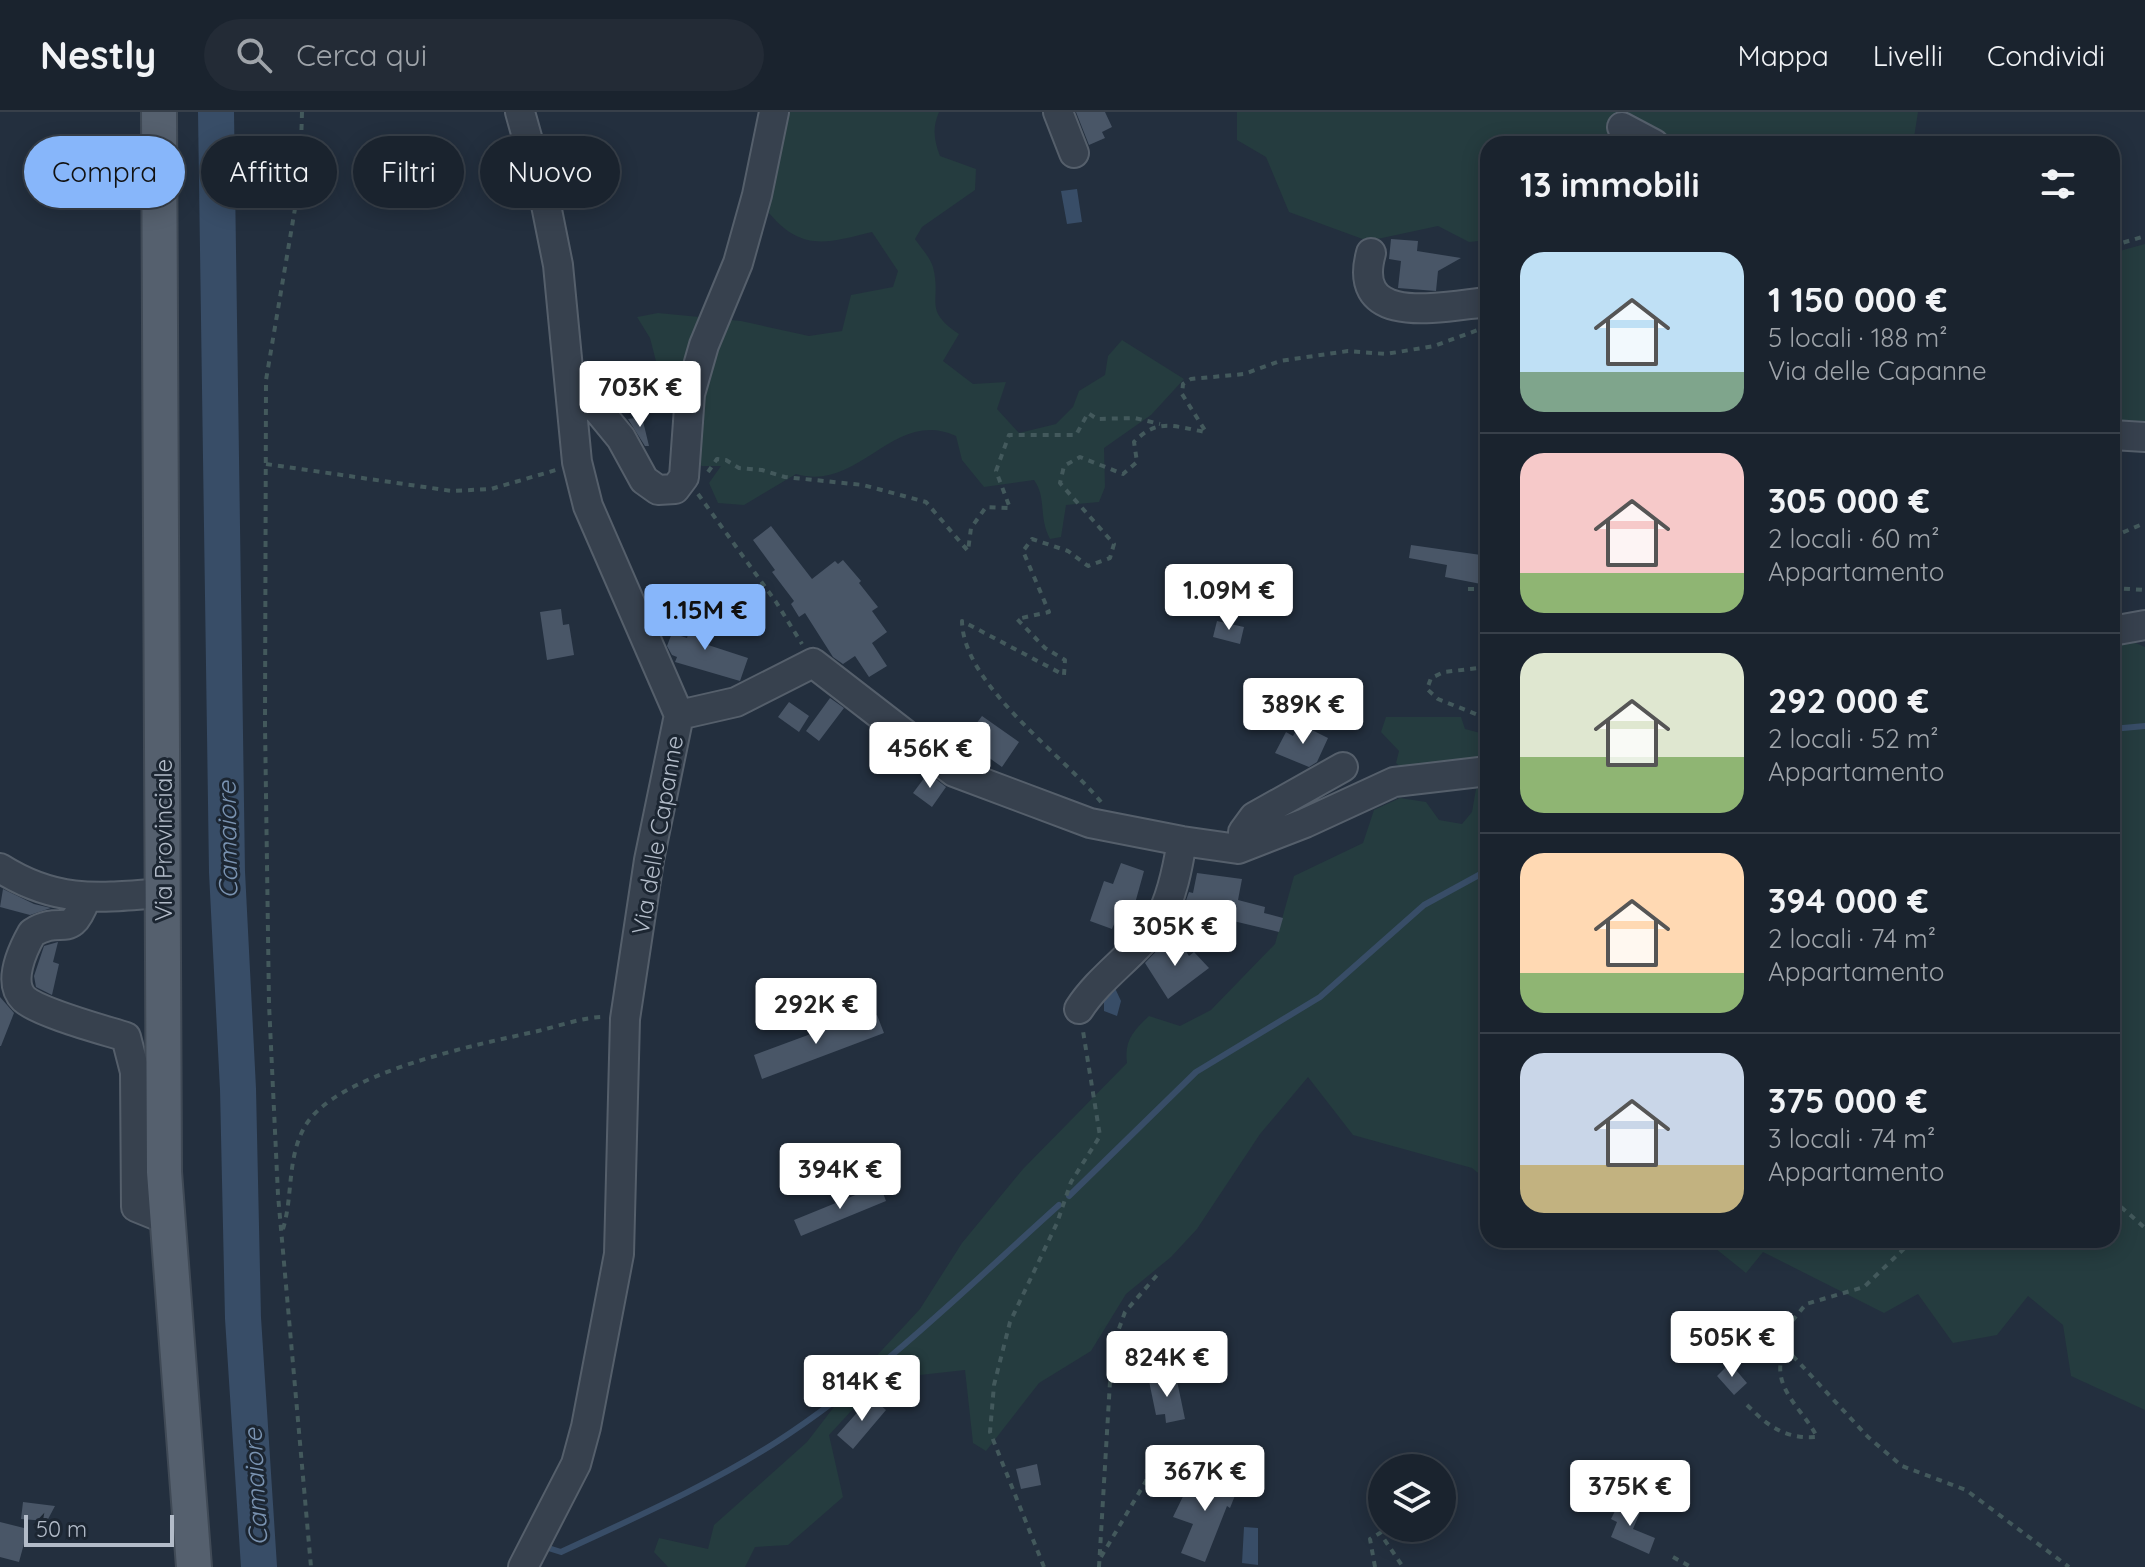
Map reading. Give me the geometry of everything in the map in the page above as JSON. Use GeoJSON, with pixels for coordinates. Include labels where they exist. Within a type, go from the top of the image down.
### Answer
{"type":"FeatureCollection","features":[{"type":"Feature","properties":{"kind":"main road","name":"Via Provinciale"},"geometry":{"type":"LineString","coordinates":[[159,112],[164,1172],[194,1567]]}},
{"type":"Feature","properties":{"kind":"street","name":"Via delle Capanne"},"geometry":{"type":"LineString","coordinates":[[520,112],[546,205],[558,265],[577,462],[588,506],[679,715],[649,860],[625,1019],[619,1254],[576,1464],[524,1566]]}},
{"type":"Feature","properties":{"kind":"street"},"geometry":{"type":"LineString","coordinates":[[570,390],[598,410],[621,438],[644,480],[658,490],[675,489],[684,477],[690,394],[704,345],[738,263],[757,195],[774,112]]}},
{"type":"Feature","properties":{"kind":"street"},"geometry":{"type":"LineString","coordinates":[[1058,112],[1074,153]]}},
{"type":"Feature","properties":{"kind":"street"},"geometry":{"type":"LineString","coordinates":[[1622,127],[1639,136]]}},
{"type":"Feature","properties":{"kind":"street"},"geometry":{"type":"LineString","coordinates":[[1371,253],[1366,270],[1371,286],[1386,305],[1409,309],[1480,303]]}},
{"type":"Feature","properties":{"kind":"street"},"geometry":{"type":"LineString","coordinates":[[2120,435],[2145,437]]}},
{"type":"Feature","properties":{"kind":"street"},"geometry":{"type":"LineString","coordinates":[[2120,630],[2145,625]]}},
{"type":"Feature","properties":{"kind":"street"},"geometry":{"type":"LineString","coordinates":[[679,715],[736,702],[813,663],[954,772],[1109,827],[1238,849],[1305,823],[1394,782],[1480,772]]}},
{"type":"Feature","properties":{"kind":"street"},"geometry":{"type":"LineString","coordinates":[[1245,846],[1243,832],[1254,817],[1343,767]]}},
{"type":"Feature","properties":{"kind":"street"},"geometry":{"type":"LineString","coordinates":[[1079,1009],[1094,986],[1119,965],[1160,919],[1182,841]]}},
{"type":"Feature","properties":{"kind":"street"},"geometry":{"type":"LineString","coordinates":[[0,868],[43,891],[86,898],[163,893]]}},
{"type":"Feature","properties":{"kind":"street"},"geometry":{"type":"LineString","coordinates":[[86,898],[77,921],[69,926],[52,924],[32,933],[19,961],[18,988],[24,999],[42,1008],[126,1037],[135,1072],[136,1207],[168,1220]]}},
{"type":"Feature","properties":{"kind":"path"},"geometry":{"type":"LineString","coordinates":[[302,112],[300,179],[266,380],[265,725],[269,1004],[282,1232],[311,1567]]}},
{"type":"Feature","properties":{"kind":"path"},"geometry":{"type":"LineString","coordinates":[[2120,244],[2145,236]]}},
{"type":"Feature","properties":{"kind":"path"},"geometry":{"type":"LineString","coordinates":[[684,477],[706,475],[717,459],[726,460],[739,468],[762,470],[785,477],[863,485],[926,502],[968,551],[971,528],[986,507],[1010,508],[996,471],[1009,435],[1076,435],[1088,413],[1097,419],[1135,418],[1206,432],[1182,394],[1183,384],[1191,379],[1244,374],[1280,361],[1348,351],[1386,354],[1434,346],[1480,330]]}},
{"type":"Feature","properties":{"kind":"path"},"geometry":{"type":"LineString","coordinates":[[1109,827],[1111,815],[1094,794],[1012,714],[989,682],[965,646],[962,621],[1064,675],[1065,660],[1045,648],[1017,619],[1049,612],[1023,551],[1032,539],[1068,551],[1088,566],[1110,558],[1114,544],[1060,483],[1064,466],[1080,457],[1123,474],[1137,462],[1134,442],[1144,432],[1160,424]]}},
{"type":"Feature","properties":{"kind":"path"},"geometry":{"type":"LineString","coordinates":[[265,464],[452,491],[491,489],[577,462]]}},
{"type":"Feature","properties":{"kind":"path"},"geometry":{"type":"LineString","coordinates":[[684,477],[776,602],[813,663]]}},
{"type":"Feature","properties":{"kind":"path"},"geometry":{"type":"LineString","coordinates":[[2120,534],[2145,523]]}},
{"type":"Feature","properties":{"kind":"path"},"geometry":{"type":"LineString","coordinates":[[2120,588],[2145,590]]}},
{"type":"Feature","properties":{"kind":"path"},"geometry":{"type":"LineString","coordinates":[[1468,589],[1480,589]]}},
{"type":"Feature","properties":{"kind":"path"},"geometry":{"type":"LineString","coordinates":[[1480,668],[1444,672],[1431,678],[1427,689],[1438,699],[1480,716]]}},
{"type":"Feature","properties":{"kind":"path"},"geometry":{"type":"LineString","coordinates":[[1044,1567],[990,1432],[994,1385],[1010,1322],[1057,1223],[1071,1182],[1100,1136],[1079,1009]]}},
{"type":"Feature","properties":{"kind":"path"},"geometry":{"type":"LineString","coordinates":[[282,1232],[290,1205],[293,1155],[305,1125],[325,1104],[346,1090],[378,1075],[484,1043],[600,1016],[625,1019]]}},
{"type":"Feature","properties":{"kind":"path"},"geometry":{"type":"LineString","coordinates":[[2120,1206],[2145,1228]]}},
{"type":"Feature","properties":{"kind":"path"},"geometry":{"type":"LineString","coordinates":[[1905,1248],[1864,1287],[1806,1304],[1788,1326],[1792,1355],[1868,1437],[1902,1466],[1966,1490],[2069,1567]]}},
{"type":"Feature","properties":{"kind":"path"},"geometry":{"type":"LineString","coordinates":[[1099,1564],[1112,1348],[1125,1312],[1158,1274]]}},
{"type":"Feature","properties":{"kind":"path"},"geometry":{"type":"LineString","coordinates":[[1747,1405],[1768,1425],[1793,1439],[1817,1437],[1807,1416],[1787,1395],[1778,1375],[1781,1361],[1792,1355]]}},
{"type":"Feature","properties":{"kind":"path"},"geometry":{"type":"LineString","coordinates":[[1099,1564],[1146,1481],[1150,1455]]}},
{"type":"Feature","properties":{"kind":"path"},"geometry":{"type":"LineString","coordinates":[[1375,1567],[1370,1539],[1380,1533],[1403,1567]]}},
{"type":"Feature","properties":{"kind":"path"},"geometry":{"type":"LineString","coordinates":[[1673,1557],[1691,1567]]}},
{"type":"Feature","properties":{"kind":"green space"},"geometry":{"type":"Polygon","coordinates":[[[786,112],[939,112],[935,134],[940,156],[976,169],[975,190],[922,227],[915,239],[933,267],[937,311],[959,334],[943,361],[973,384],[1006,382],[997,409],[1019,433],[1056,424],[1073,407],[1079,391],[1105,375],[1108,356],[1122,340],[1184,379],[1151,415],[1104,448],[1105,487],[1099,502],[1066,505],[1061,537],[1050,539],[1046,531],[1040,494],[1034,480],[984,487],[962,460],[956,436],[934,430],[914,432],[895,440],[839,472],[818,477],[796,474],[744,505],[718,503],[709,483],[721,466],[702,466],[679,452],[680,400],[658,369],[650,338],[637,317],[658,313],[741,321],[809,336],[842,331],[851,295],[893,287],[898,271],[872,232],[828,241],[804,239],[793,234],[769,213],[786,112]]]}},
{"type":"Feature","properties":{"kind":"green space"},"geometry":{"type":"Polygon","coordinates":[[[1237,112],[1918,112],[1914,136],[1480,136],[1480,241],[1469,242],[1438,226],[1368,241],[1289,212],[1266,157],[1237,140],[1237,112]]]}},
{"type":"Feature","properties":{"kind":"green space"},"geometry":{"type":"Polygon","coordinates":[[[2145,244],[2145,430],[2120,430],[2120,251],[2145,244]]]}},
{"type":"Feature","properties":{"kind":"green space"},"geometry":{"type":"Polygon","coordinates":[[[2120,639],[2145,647],[2145,1410],[2071,1376],[2063,1325],[2028,1296],[1997,1335],[1953,1343],[1918,1294],[1884,1313],[1763,1252],[1746,1273],[1715,1248],[2120,1248],[2120,639]]]}},
{"type":"Feature","properties":{"kind":"green space"},"geometry":{"type":"Polygon","coordinates":[[[1386,717],[1461,717],[1465,729],[1480,733],[1480,776],[1407,773],[1396,763],[1399,751],[1381,732],[1386,717]]]}},
{"type":"Feature","properties":{"kind":"green space"},"geometry":{"type":"Polygon","coordinates":[[[1480,788],[1480,1174],[1472,1168],[1353,1135],[1308,1077],[1260,1134],[1197,1229],[1171,1257],[1126,1294],[1091,1351],[1039,1383],[986,1451],[973,1443],[965,1370],[920,1375],[899,1359],[829,1435],[843,1497],[788,1545],[755,1547],[745,1567],[668,1567],[654,1552],[659,1538],[708,1549],[714,1525],[807,1442],[857,1377],[920,1309],[962,1243],[1023,1169],[1127,1063],[1128,1042],[1143,1021],[1149,1016],[1180,1026],[1211,1010],[1275,944],[1294,876],[1363,843],[1374,810],[1400,798],[1426,802],[1439,820],[1462,824],[1472,812],[1476,789],[1480,788]]]}},
{"type":"Feature","properties":{"kind":"water"},"geometry":{"type":"Polygon","coordinates":[[[1077,189],[1082,222],[1067,224],[1061,191],[1077,189]]]}},
{"type":"Feature","properties":{"kind":"water"},"geometry":{"type":"Polygon","coordinates":[[[1114,986],[1121,1001],[1117,1016],[1104,1011],[1104,1001],[1114,986]]]}},
{"type":"Feature","properties":{"kind":"water"},"geometry":{"type":"Polygon","coordinates":[[[1244,1527],[1258,1528],[1258,1565],[1242,1563],[1244,1527]]]}},
{"type":"Feature","properties":{"kind":"building"},"geometry":{"type":"Polygon","coordinates":[[[1076,112],[1105,112],[1112,127],[1102,132],[1105,138],[1089,145],[1076,112]]]}},
{"type":"Feature","properties":{"kind":"building"},"geometry":{"type":"Polygon","coordinates":[[[1391,239],[1418,241],[1417,251],[1461,258],[1438,271],[1436,291],[1398,288],[1401,261],[1389,259],[1391,239]]]}},
{"type":"Feature","properties":{"kind":"building"},"geometry":{"type":"Polygon","coordinates":[[[642,417],[649,446],[645,446],[628,419],[642,417]]]}},
{"type":"Feature","properties":{"kind":"building"},"geometry":{"type":"Polygon","coordinates":[[[771,526],[812,579],[835,561],[838,564],[843,560],[861,581],[859,583],[878,607],[872,611],[887,632],[872,643],[887,666],[869,677],[855,656],[843,664],[833,657],[805,613],[799,617],[791,604],[794,601],[753,540],[771,526]]]}},
{"type":"Feature","properties":{"kind":"building"},"geometry":{"type":"Polygon","coordinates":[[[1411,545],[1480,555],[1480,584],[1445,577],[1447,565],[1409,558],[1411,545]]]}},
{"type":"Feature","properties":{"kind":"building"},"geometry":{"type":"Polygon","coordinates":[[[561,609],[563,625],[569,624],[574,655],[547,660],[540,612],[561,609]]]}},
{"type":"Feature","properties":{"kind":"building"},"geometry":{"type":"Polygon","coordinates":[[[695,612],[710,617],[702,643],[748,658],[740,681],[675,662],[677,657],[667,646],[672,633],[687,638],[695,612]]]}},
{"type":"Feature","properties":{"kind":"building"},"geometry":{"type":"Polygon","coordinates":[[[1217,621],[1244,627],[1240,644],[1213,637],[1217,621]]]}},
{"type":"Feature","properties":{"kind":"building"},"geometry":{"type":"Polygon","coordinates":[[[830,698],[844,708],[819,741],[806,731],[830,698]]]}},
{"type":"Feature","properties":{"kind":"building"},"geometry":{"type":"Polygon","coordinates":[[[789,702],[809,716],[799,732],[778,717],[789,702]]]}},
{"type":"Feature","properties":{"kind":"building"},"geometry":{"type":"Polygon","coordinates":[[[982,716],[1019,742],[1002,767],[964,740],[982,716]]]}},
{"type":"Feature","properties":{"kind":"building"},"geometry":{"type":"Polygon","coordinates":[[[1300,724],[1328,738],[1317,762],[1309,767],[1275,753],[1286,732],[1293,736],[1300,724]]]}},
{"type":"Feature","properties":{"kind":"building"},"geometry":{"type":"Polygon","coordinates":[[[928,773],[946,787],[932,807],[913,793],[928,773]]]}},
{"type":"Feature","properties":{"kind":"building"},"geometry":{"type":"Polygon","coordinates":[[[1121,863],[1144,871],[1134,907],[1123,903],[1112,929],[1090,921],[1104,881],[1113,884],[1121,863]]]}},
{"type":"Feature","properties":{"kind":"building"},"geometry":{"type":"Polygon","coordinates":[[[1197,873],[1242,879],[1238,900],[1265,907],[1264,913],[1283,918],[1279,932],[1183,909],[1189,892],[1193,893],[1197,873]]]}},
{"type":"Feature","properties":{"kind":"building"},"geometry":{"type":"Polygon","coordinates":[[[3,889],[34,904],[51,908],[30,915],[0,907],[3,889]]]}},
{"type":"Feature","properties":{"kind":"building"},"geometry":{"type":"Polygon","coordinates":[[[1175,934],[1189,956],[1194,952],[1209,968],[1168,999],[1145,963],[1164,943],[1171,954],[1175,934]]]}},
{"type":"Feature","properties":{"kind":"building"},"geometry":{"type":"Polygon","coordinates":[[[58,942],[53,962],[59,964],[52,995],[36,987],[34,976],[44,946],[58,942]]]}},
{"type":"Feature","properties":{"kind":"building"},"geometry":{"type":"Polygon","coordinates":[[[0,997],[14,1013],[1,1046],[0,1046],[0,997]]]}},
{"type":"Feature","properties":{"kind":"building"},"geometry":{"type":"Polygon","coordinates":[[[877,1015],[884,1033],[762,1079],[754,1055],[835,1025],[837,1030],[877,1015]]]}},
{"type":"Feature","properties":{"kind":"building"},"geometry":{"type":"Polygon","coordinates":[[[880,1185],[886,1201],[801,1236],[794,1220],[880,1185]]]}},
{"type":"Feature","properties":{"kind":"building"},"geometry":{"type":"Polygon","coordinates":[[[1730,1363],[1747,1383],[1734,1395],[1717,1376],[1730,1363]]]}},
{"type":"Feature","properties":{"kind":"building"},"geometry":{"type":"Polygon","coordinates":[[[1176,1376],[1185,1419],[1166,1423],[1165,1414],[1156,1415],[1149,1381],[1176,1376]]]}},
{"type":"Feature","properties":{"kind":"building"},"geometry":{"type":"Polygon","coordinates":[[[871,1397],[886,1410],[853,1449],[837,1435],[871,1397]]]}},
{"type":"Feature","properties":{"kind":"building"},"geometry":{"type":"Polygon","coordinates":[[[1037,1464],[1041,1485],[1021,1489],[1016,1469],[1037,1464]]]}},
{"type":"Feature","properties":{"kind":"building"},"geometry":{"type":"Polygon","coordinates":[[[1214,1473],[1240,1483],[1230,1508],[1227,1506],[1205,1562],[1181,1553],[1193,1524],[1173,1517],[1191,1480],[1209,1485],[1214,1473]]]}},
{"type":"Feature","properties":{"kind":"building"},"geometry":{"type":"Polygon","coordinates":[[[1620,1501],[1641,1510],[1633,1529],[1655,1538],[1649,1554],[1611,1537],[1617,1522],[1611,1519],[1620,1501]]]}},
{"type":"Feature","properties":{"kind":"building"},"geometry":{"type":"Polygon","coordinates":[[[23,1502],[55,1506],[47,1521],[21,1519],[23,1502]]]}},
{"type":"Feature","properties":{"kind":"building"},"geometry":{"type":"Polygon","coordinates":[[[0,1522],[28,1529],[19,1562],[0,1557],[0,1522]]]}},
{"type":"Feature","properties":{"kind":"waterway","name":"Camaiore"},"geometry":{"type":"LineString","coordinates":[[216,112],[227,872],[238,1089],[243,1318],[259,1567]]}},
{"type":"Feature","properties":{"kind":"waterway"},"geometry":{"type":"LineString","coordinates":[[2120,728],[2145,726]]}},
{"type":"Feature","properties":{"kind":"waterway"},"geometry":{"type":"LineString","coordinates":[[1069,1196],[1196,1072],[1320,997],[1424,905],[1480,874]]}},
{"type":"Feature","properties":{"kind":"waterway"},"geometry":{"type":"LineString","coordinates":[[542,1546],[561,1552],[699,1486],[778,1441],[887,1359],[1059,1205]]}}]}
